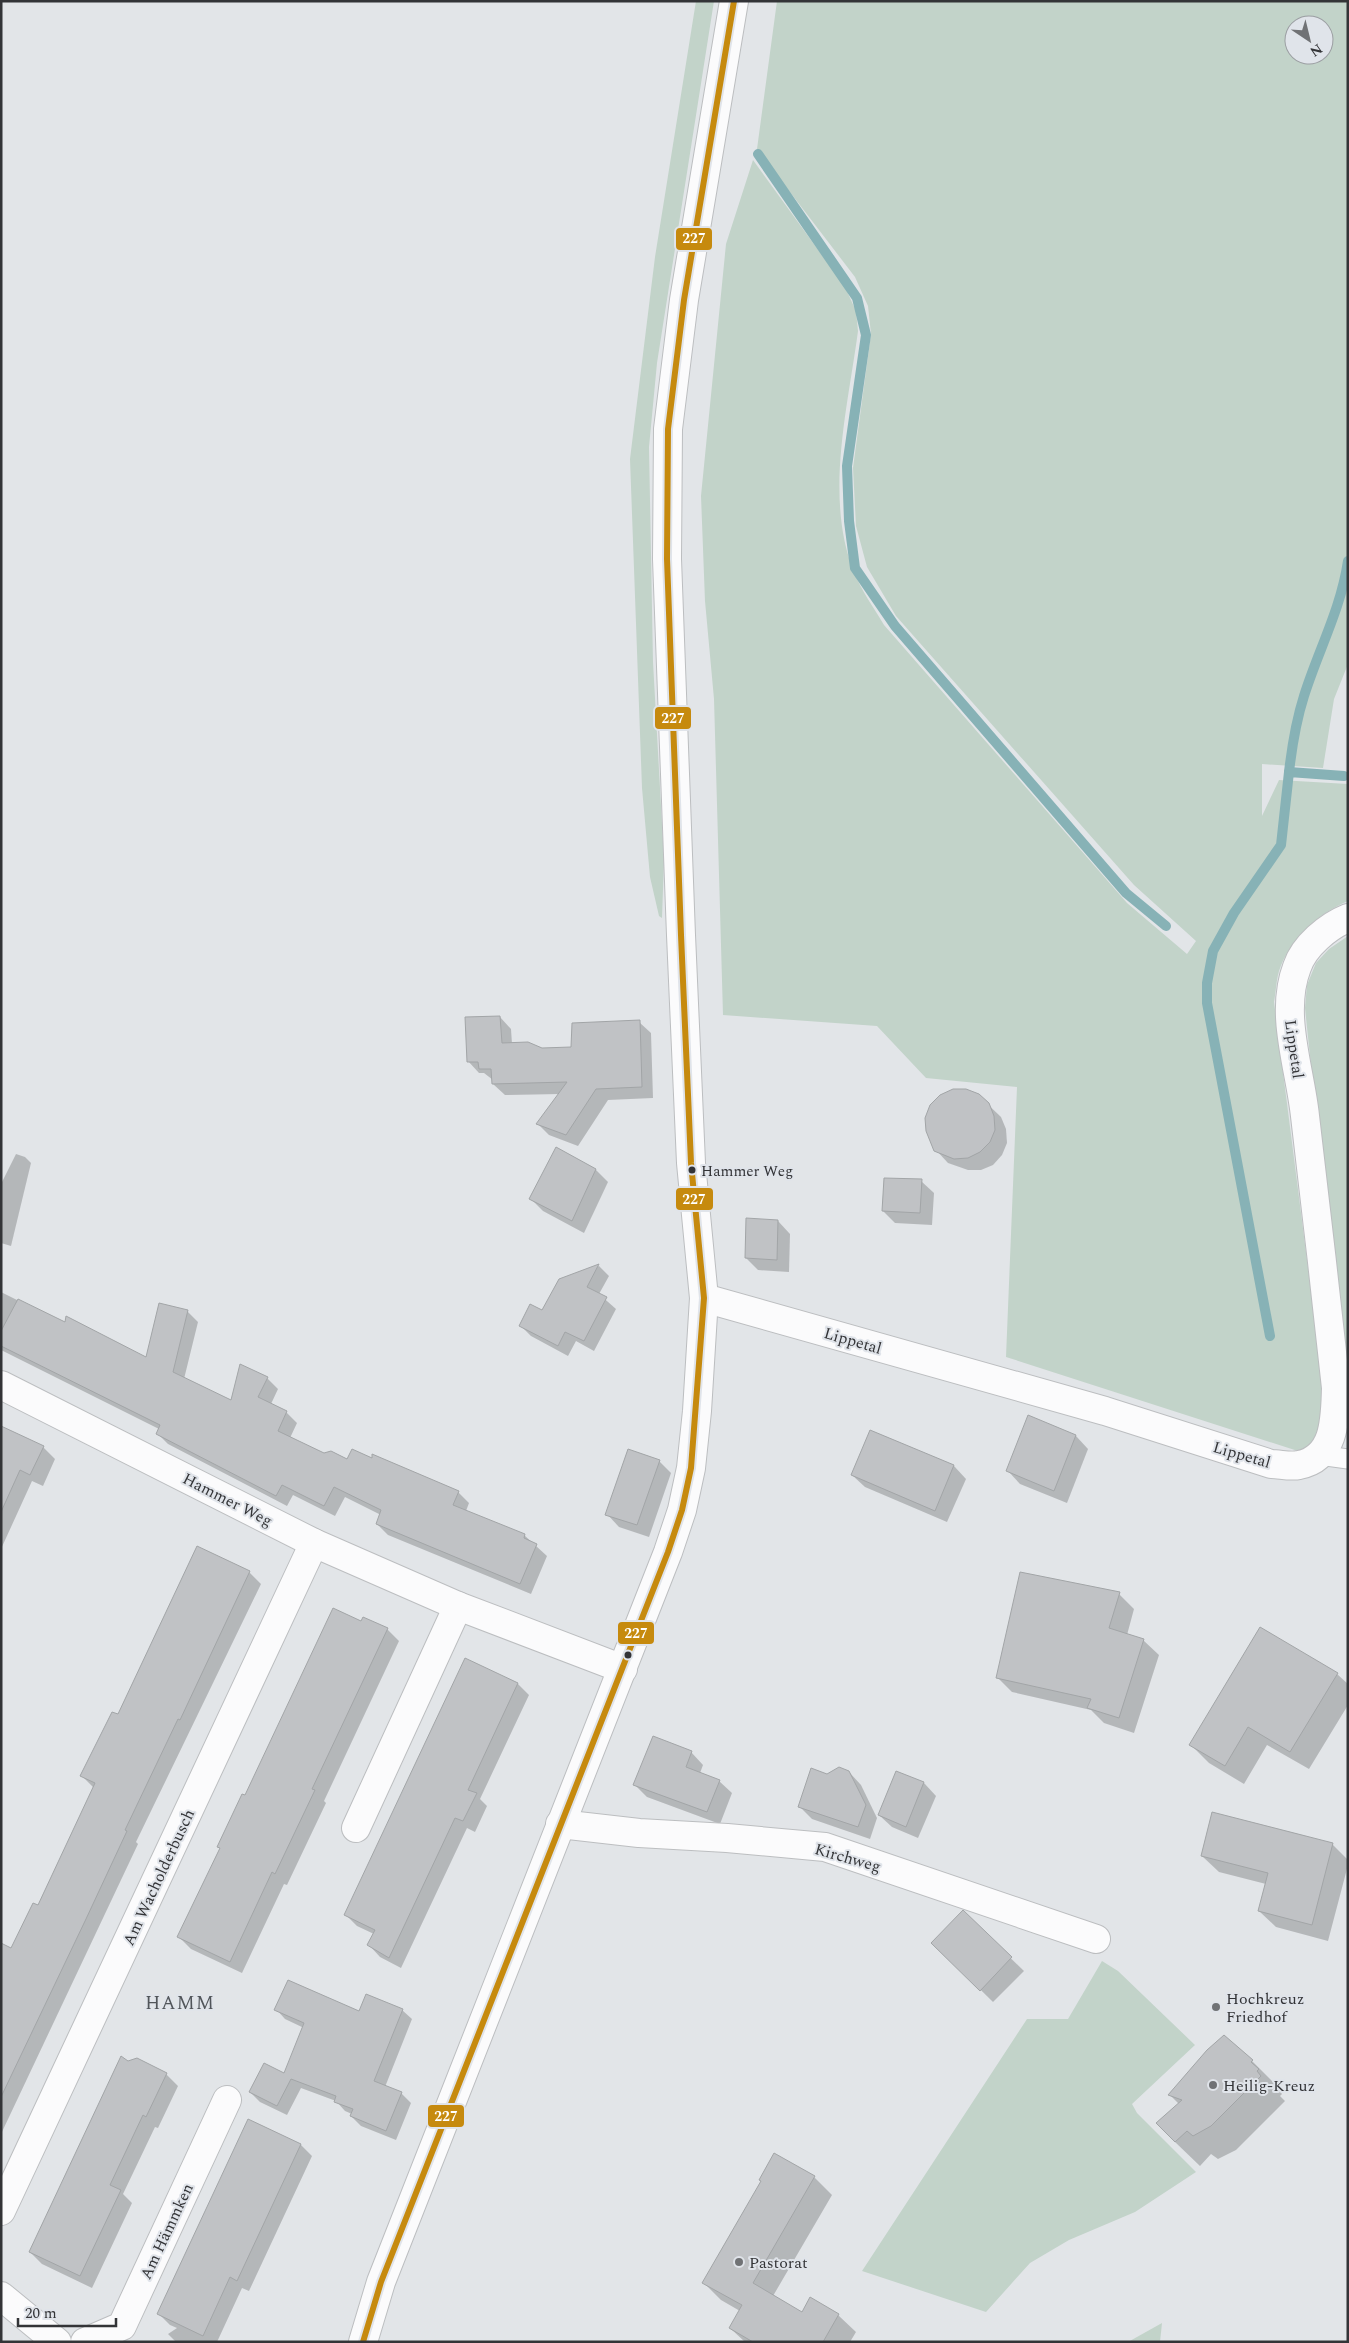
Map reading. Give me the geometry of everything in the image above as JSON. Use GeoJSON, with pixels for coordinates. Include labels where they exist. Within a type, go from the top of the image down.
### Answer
{"type":"FeatureCollection","features":[{"type":"Feature","properties":{"kind":"street"},"geometry":{"type":"LineString","coordinates":[[363,2342],[381,2282],[668,1552],[682,1510],[691,1468],[697,1412],[704,1298],[691,1163],[681,935],[667,559],[668,429],[684,300],[734,1]]}},
{"type":"Feature","properties":{"kind":"street","name":"Lippetal"},"geometry":{"type":"LineString","coordinates":[[704,1298],[1105,1411],[1271,1464],[1297,1466],[1319,1456],[1335,1428],[1336,1388],[1305,1114],[1289,1004],[1296,967],[1302,956],[1320,936],[1348,918]]}},
{"type":"Feature","properties":{"kind":"street","name":"Hammer Weg"},"geometry":{"type":"LineString","coordinates":[[1,1385],[314,1543],[458,1606],[622,1669]]}},
{"type":"Feature","properties":{"kind":"street","name":"Am Wacholderbusch"},"geometry":{"type":"LineString","coordinates":[[1,2211],[314,1543]]}},
{"type":"Feature","properties":{"kind":"street"},"geometry":{"type":"LineString","coordinates":[[356,1828],[458,1606]]}},
{"type":"Feature","properties":{"kind":"street","name":"Kirchweg"},"geometry":{"type":"LineString","coordinates":[[560,1824],[639,1833],[825,1846],[1096,1939]]}},
{"type":"Feature","properties":{"kind":"street","name":"Am Hämmken"},"geometry":{"type":"LineString","coordinates":[[85,2342],[122,2326],[227,2100]]}},
{"type":"Feature","properties":{"kind":"street"},"geometry":{"type":"LineString","coordinates":[[1,2296],[58,2342]]}},
{"type":"Feature","properties":{"kind":"lane"},"geometry":{"type":"LineString","coordinates":[[1319,1456],[1348,1459]]}},
{"type":"Feature","properties":{"kind":"green space"},"geometry":{"type":"Polygon","coordinates":[[[696,1],[714,1],[657,363],[649,447],[653,662],[664,860],[662,918],[659,916],[650,877],[642,788],[630,459],[655,257],[696,1]]]}},
{"type":"Feature","properties":{"kind":"green space"},"geometry":{"type":"Polygon","coordinates":[[[777,1],[1348,1],[1348,664],[1334,699],[1323,768],[1262,764],[1262,816],[1279,780],[1348,784],[1348,901],[1315,920],[1297,938],[1279,971],[1274,1002],[1323,1385],[1323,1437],[1301,1452],[1006,1357],[1017,1087],[926,1078],[877,1026],[723,1015],[714,699],[705,601],[701,496],[726,244],[753,160],[845,287],[856,311],[858,331],[844,421],[839,483],[845,544],[854,572],[864,592],[884,625],[1127,903],[1187,954],[1196,941],[1134,885],[896,616],[867,567],[856,526],[853,468],[871,334],[868,306],[855,277],[757,149],[777,1]]]}},
{"type":"Feature","properties":{"kind":"green space"},"geometry":{"type":"Polygon","coordinates":[[[1348,936],[1348,1433],[1343,1433],[1317,1123],[1305,1008],[1307,985],[1316,963],[1329,949],[1348,936]]]}},
{"type":"Feature","properties":{"kind":"green space","name":"Heilig-Kreuz"},"geometry":{"type":"Polygon","coordinates":[[[1102,1961],[1118,1971],[1195,2045],[1132,2104],[1137,2113],[1196,2172],[1135,2212],[1069,2240],[1030,2263],[986,2312],[862,2271],[1027,2019],[1068,2019],[1102,1961]]]}},
{"type":"Feature","properties":{"kind":"green space"},"geometry":{"type":"Polygon","coordinates":[[[1162,2323],[1160,2342],[1128,2342],[1162,2323]]]}},
{"type":"Feature","properties":{"kind":"building"},"geometry":{"type":"Polygon","coordinates":[[[500,1016],[502,1043],[528,1042],[542,1048],[571,1047],[572,1023],[640,1020],[642,1087],[596,1089],[566,1135],[536,1124],[567,1082],[492,1084],[491,1069],[479,1069],[478,1062],[467,1062],[465,1017],[500,1016]]]}},
{"type":"Feature","properties":{"kind":"building"},"geometry":{"type":"Polygon","coordinates":[[[953,1089],[966,1089],[979,1094],[989,1103],[994,1116],[995,1130],[990,1142],[980,1152],[968,1158],[954,1159],[934,1151],[926,1131],[925,1118],[930,1105],[940,1095],[953,1089]]]}},
{"type":"Feature","properties":{"kind":"building"},"geometry":{"type":"Polygon","coordinates":[[[556,1147],[596,1169],[572,1221],[529,1199],[556,1147]]]}},
{"type":"Feature","properties":{"kind":"building"},"geometry":{"type":"Polygon","coordinates":[[[884,1178],[922,1179],[920,1213],[882,1211],[884,1178]]]}},
{"type":"Feature","properties":{"kind":"building"},"geometry":{"type":"Polygon","coordinates":[[[746,1218],[778,1220],[777,1260],[745,1258],[746,1218]]]}},
{"type":"Feature","properties":{"kind":"building"},"geometry":{"type":"Polygon","coordinates":[[[599,1264],[587,1287],[607,1297],[584,1341],[565,1332],[558,1346],[519,1326],[530,1304],[542,1310],[559,1279],[599,1264]]]}},
{"type":"Feature","properties":{"kind":"building"},"geometry":{"type":"Polygon","coordinates":[[[18,1299],[65,1322],[66,1316],[146,1357],[159,1303],[188,1310],[173,1372],[231,1400],[240,1364],[268,1377],[258,1397],[287,1411],[278,1431],[324,1453],[331,1451],[347,1459],[352,1449],[372,1458],[372,1454],[459,1491],[453,1505],[525,1534],[524,1538],[537,1544],[520,1584],[376,1524],[381,1510],[334,1487],[324,1506],[282,1485],[276,1496],[156,1434],[160,1425],[1,1346],[1,1331],[18,1299]]]}},
{"type":"Feature","properties":{"kind":"building"},"geometry":{"type":"Polygon","coordinates":[[[1028,1415],[1076,1435],[1054,1491],[1006,1471],[1028,1415]]]}},
{"type":"Feature","properties":{"kind":"building"},"geometry":{"type":"Polygon","coordinates":[[[1,1426],[44,1446],[30,1475],[20,1470],[1,1512],[1,1426]]]}},
{"type":"Feature","properties":{"kind":"building"},"geometry":{"type":"Polygon","coordinates":[[[870,1430],[954,1465],[935,1511],[851,1475],[870,1430]]]}},
{"type":"Feature","properties":{"kind":"building"},"geometry":{"type":"Polygon","coordinates":[[[628,1449],[660,1460],[637,1525],[605,1515],[628,1449]]]}},
{"type":"Feature","properties":{"kind":"building"},"geometry":{"type":"Polygon","coordinates":[[[197,1546],[250,1571],[180,1720],[178,1719],[125,1830],[127,1831],[1,2097],[1,1943],[11,1948],[33,1903],[38,1905],[95,1783],[80,1776],[112,1712],[118,1714],[197,1546]]]}},
{"type":"Feature","properties":{"kind":"building"},"geometry":{"type":"Polygon","coordinates":[[[1020,1572],[1120,1592],[1109,1628],[1144,1639],[1119,1718],[1087,1708],[1091,1699],[996,1678],[1020,1572]]]}},
{"type":"Feature","properties":{"kind":"building"},"geometry":{"type":"Polygon","coordinates":[[[333,1608],[361,1621],[363,1617],[388,1628],[312,1789],[315,1790],[275,1874],[272,1872],[230,1962],[177,1937],[220,1848],[217,1847],[242,1794],[245,1795],[333,1608]]]}},
{"type":"Feature","properties":{"kind":"building"},"geometry":{"type":"Polygon","coordinates":[[[1260,1627],[1338,1673],[1290,1752],[1248,1727],[1225,1766],[1189,1745],[1260,1627]]]}},
{"type":"Feature","properties":{"kind":"building"},"geometry":{"type":"Polygon","coordinates":[[[465,1658],[518,1683],[468,1790],[477,1793],[463,1821],[455,1818],[389,1958],[367,1945],[375,1930],[344,1915],[465,1658]]]}},
{"type":"Feature","properties":{"kind":"building"},"geometry":{"type":"Polygon","coordinates":[[[653,1736],[692,1751],[686,1767],[720,1780],[707,1812],[633,1785],[653,1736]]]}},
{"type":"Feature","properties":{"kind":"building"},"geometry":{"type":"Polygon","coordinates":[[[839,1767],[849,1771],[866,1805],[858,1827],[798,1807],[811,1768],[827,1774],[839,1767]]]}},
{"type":"Feature","properties":{"kind":"building"},"geometry":{"type":"Polygon","coordinates":[[[896,1771],[924,1782],[906,1827],[878,1815],[896,1771]]]}},
{"type":"Feature","properties":{"kind":"building"},"geometry":{"type":"Polygon","coordinates":[[[1212,1812],[1333,1843],[1312,1925],[1258,1911],[1268,1873],[1201,1856],[1212,1812]]]}},
{"type":"Feature","properties":{"kind":"building"},"geometry":{"type":"Polygon","coordinates":[[[963,1910],[1012,1957],[980,1991],[931,1943],[963,1910]]]}},
{"type":"Feature","properties":{"kind":"building"},"geometry":{"type":"Polygon","coordinates":[[[288,1980],[359,2011],[366,1994],[403,2009],[374,2081],[402,2092],[386,2131],[350,2116],[353,2109],[334,2102],[336,2096],[291,2079],[277,2106],[249,2092],[264,2063],[284,2073],[304,2023],[274,2010],[288,1980]]]}},
{"type":"Feature","properties":{"kind":"building","name":"Heilig-Kreuz"},"geometry":{"type":"Polygon","coordinates":[[[1224,2035],[1253,2060],[1251,2062],[1259,2069],[1257,2071],[1261,2076],[1211,2126],[1193,2136],[1187,2131],[1175,2142],[1156,2123],[1182,2100],[1168,2095],[1207,2050],[1224,2035]]]}},
{"type":"Feature","properties":{"kind":"building"},"geometry":{"type":"Polygon","coordinates":[[[121,2056],[128,2061],[137,2058],[167,2073],[146,2117],[143,2115],[110,2185],[121,2190],[80,2276],[29,2252],[121,2056]]]}},
{"type":"Feature","properties":{"kind":"building"},"geometry":{"type":"Polygon","coordinates":[[[248,2119],[301,2144],[237,2281],[230,2277],[203,2336],[157,2314],[248,2119]]]}},
{"type":"Feature","properties":{"kind":"building","name":"Pastorat"},"geometry":{"type":"Polygon","coordinates":[[[774,2153],[815,2176],[753,2283],[802,2312],[810,2297],[839,2314],[823,2342],[753,2342],[729,2328],[742,2305],[702,2283],[761,2181],[759,2180],[774,2153]]]}},
{"type":"Feature","properties":{"kind":"waterway"},"geometry":{"type":"LineString","coordinates":[[758,154],[857,298],[866,335],[847,466],[849,521],[855,568],[895,626],[1126,893],[1166,926]]}},
{"type":"Feature","properties":{"kind":"waterway"},"geometry":{"type":"LineString","coordinates":[[1289,772],[1301,705],[1335,613],[1348,561]]}},
{"type":"Feature","properties":{"kind":"waterway"},"geometry":{"type":"LineString","coordinates":[[1270,1336],[1207,1003],[1207,983],[1213,951],[1234,913],[1281,845],[1289,772],[1344,776]]}},
{"type":"Feature","properties":{"kind":"transit line","name":"227"},"geometry":{"type":"LineString","coordinates":[[363,2342],[381,2282],[668,1552],[682,1510],[691,1468],[704,1298],[691,1163],[681,935],[667,559],[668,429],[684,300],[734,1]]}},
{"type":"Feature","properties":{"kind":"place","name":"Hammer Weg"},"geometry":{"type":"Point","coordinates":[692,1170]}},
{"type":"Feature","properties":{"kind":"place","name":"Hochkreuz Friedhof"},"geometry":{"type":"Point","coordinates":[1216,2007]}},
{"type":"Feature","properties":{"kind":"place","name":"Heilig-Kreuz"},"geometry":{"type":"Point","coordinates":[1213,2085]}},
{"type":"Feature","properties":{"kind":"place","name":"Pastorat"},"geometry":{"type":"Point","coordinates":[739,2262]}},
{"type":"Feature","properties":{"kind":"district","name":"HAMM"},"geometry":{"type":"Point","coordinates":[180,2002]}}]}
